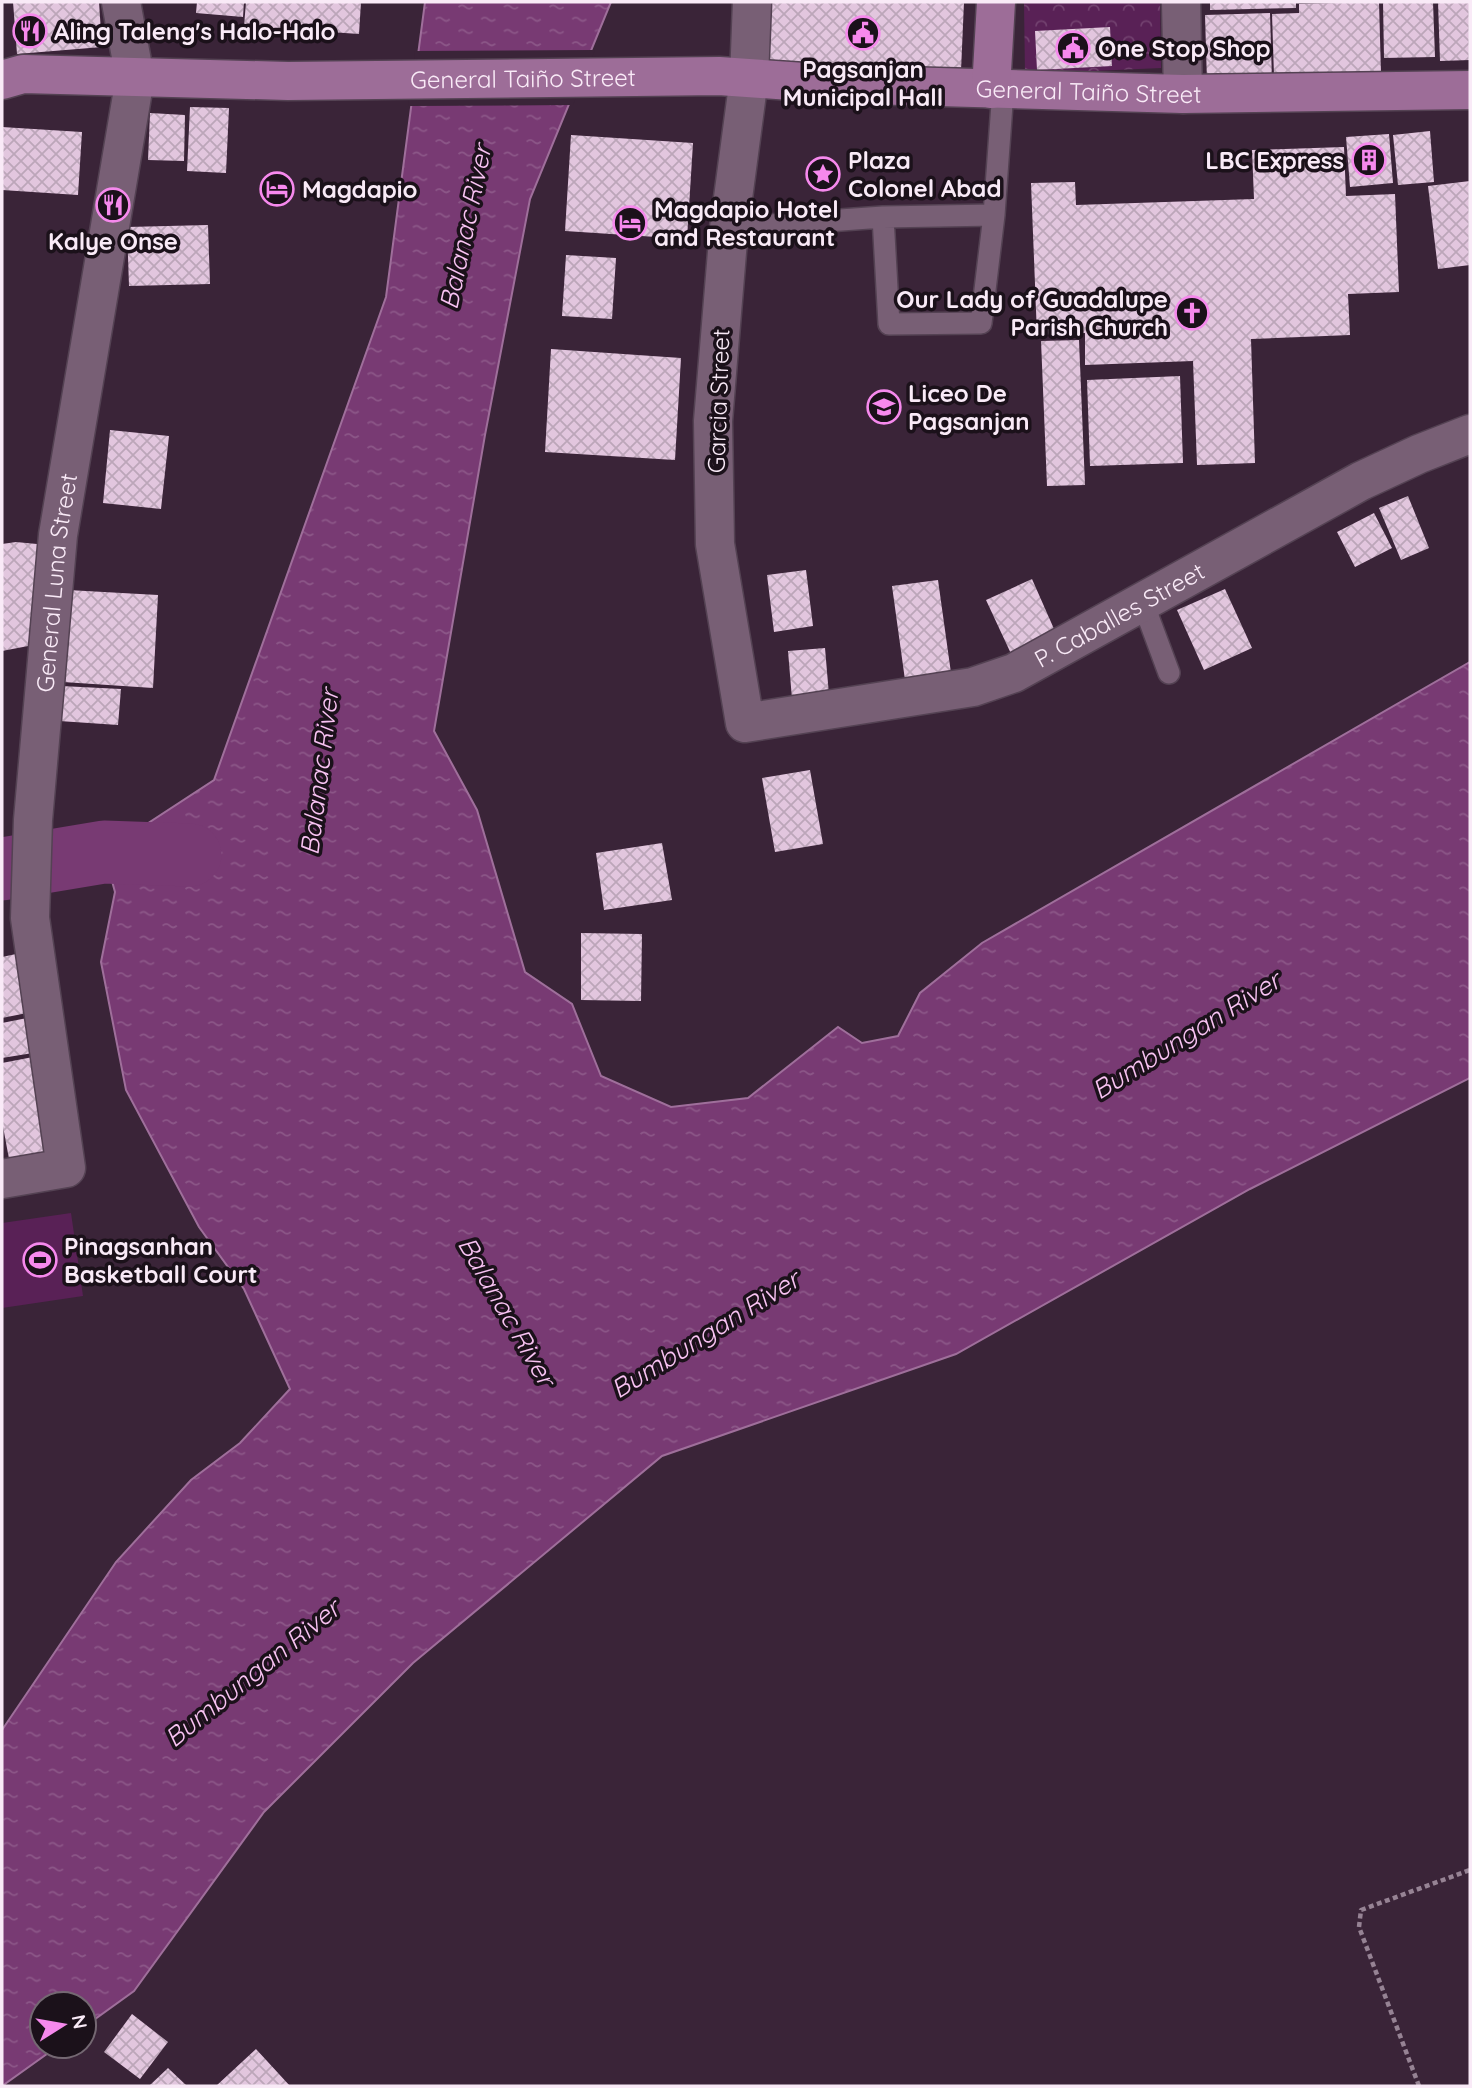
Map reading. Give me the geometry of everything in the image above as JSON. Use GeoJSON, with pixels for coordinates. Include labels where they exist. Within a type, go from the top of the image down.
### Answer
{"type":"FeatureCollection","features":[{"type":"Feature","properties":{"kind":"main road"},"geometry":{"type":"LineString","coordinates":[[996,2],[997,89]]}},
{"type":"Feature","properties":{"kind":"main road","name":"General Taiño Street"},"geometry":{"type":"LineString","coordinates":[[2,80],[23,74],[288,81],[734,77],[833,84],[1183,94],[1470,90]]}},
{"type":"Feature","properties":{"kind":"street","name":"General Luna Street"},"geometry":{"type":"LineString","coordinates":[[2,1179],[66,1168],[30,918],[33,820],[58,535],[135,78],[121,2]]}},
{"type":"Feature","properties":{"kind":"street","name":"Garcia Street"},"geometry":{"type":"LineString","coordinates":[[745,723],[715,544],[713,421],[729,228],[734,77],[752,2]]}},
{"type":"Feature","properties":{"kind":"street"},"geometry":{"type":"LineString","coordinates":[[1181,2],[1183,94]]}},
{"type":"Feature","properties":{"kind":"street","name":"P. Caballes Street"},"geometry":{"type":"LineString","coordinates":[[745,723],[973,688],[1014,673],[1361,481],[1470,434]]}},
{"type":"Feature","properties":{"kind":"lane"},"geometry":{"type":"LineString","coordinates":[[883,217],[889,324],[981,323],[995,215],[997,89]]}},
{"type":"Feature","properties":{"kind":"lane"},"geometry":{"type":"LineString","coordinates":[[729,228],[883,217],[995,215]]}},
{"type":"Feature","properties":{"kind":"lane"},"geometry":{"type":"LineString","coordinates":[[1143,603],[1170,673]]}},
{"type":"Feature","properties":{"kind":"path"},"geometry":{"type":"LineString","coordinates":[[1419,2086],[1359,1927],[1360,1910],[1470,1870]]}},
{"type":"Feature","properties":{"kind":"green space"},"geometry":{"type":"Polygon","coordinates":[[[1024,2],[1160,2],[1161,68],[1025,74],[1024,2]]]}},
{"type":"Feature","properties":{"kind":"green space","name":"Pinagsanhan Basketball Court"},"geometry":{"type":"Polygon","coordinates":[[[71,1213],[83,1296],[2,1308],[2,1223],[71,1213]]]}},
{"type":"Feature","properties":{"kind":"water"},"geometry":{"type":"Polygon","coordinates":[[[425,2],[611,2],[530,199],[485,435],[434,731],[477,810],[525,972],[572,1004],[601,1076],[671,1107],[748,1098],[838,1027],[862,1043],[898,1036],[920,993],[982,943],[1470,662],[1470,1078],[1250,1189],[956,1354],[662,1456],[413,1663],[264,1812],[134,1991],[98,2017],[98,1990],[28,1990],[28,2060],[38,2060],[2,2086],[2,1730],[116,1562],[191,1480],[240,1443],[290,1389],[244,1289],[199,1227],[126,1090],[101,962],[115,892],[104,852],[214,780],[386,297],[425,2]]]}},
{"type":"Feature","properties":{"kind":"pier"},"geometry":{"type":"Polygon","coordinates":[[[595,50],[573,105],[408,106],[415,51],[595,50]]]}},
{"type":"Feature","properties":{"kind":"building"},"geometry":{"type":"Polygon","coordinates":[[[13,2],[99,2],[102,47],[17,54],[13,2]]]}},
{"type":"Feature","properties":{"kind":"building"},"geometry":{"type":"Polygon","coordinates":[[[197,2],[244,2],[243,17],[196,13],[197,2]]]}},
{"type":"Feature","properties":{"kind":"building"},"geometry":{"type":"Polygon","coordinates":[[[246,2],[361,2],[359,34],[244,26],[246,2]]]}},
{"type":"Feature","properties":{"kind":"building","name":"Pagsanjan Municipal Hall"},"geometry":{"type":"Polygon","coordinates":[[[762,2],[964,2],[961,71],[764,65],[762,2]]]}},
{"type":"Feature","properties":{"kind":"building"},"geometry":{"type":"Polygon","coordinates":[[[1210,2],[1296,2],[1296,8],[1210,10],[1210,2]]]}},
{"type":"Feature","properties":{"kind":"building"},"geometry":{"type":"Polygon","coordinates":[[[1379,2],[1381,73],[1274,76],[1272,14],[1299,13],[1299,4],[1379,2]]]}},
{"type":"Feature","properties":{"kind":"building"},"geometry":{"type":"Polygon","coordinates":[[[1383,2],[1433,2],[1435,57],[1384,58],[1383,2]]]}},
{"type":"Feature","properties":{"kind":"building"},"geometry":{"type":"Polygon","coordinates":[[[1438,2],[1470,2],[1470,60],[1440,61],[1438,2]]]}},
{"type":"Feature","properties":{"kind":"building"},"geometry":{"type":"Polygon","coordinates":[[[1270,13],[1272,81],[1207,82],[1205,15],[1270,13]]]}},
{"type":"Feature","properties":{"kind":"building","name":"One Stop Shop"},"geometry":{"type":"Polygon","coordinates":[[[1110,27],[1112,66],[1037,70],[1035,31],[1110,27]]]}},
{"type":"Feature","properties":{"kind":"building"},"geometry":{"type":"Polygon","coordinates":[[[190,107],[229,108],[226,173],[187,171],[190,107]]]}},
{"type":"Feature","properties":{"kind":"building"},"geometry":{"type":"Polygon","coordinates":[[[150,113],[185,115],[184,161],[148,160],[150,113]]]}},
{"type":"Feature","properties":{"kind":"building"},"geometry":{"type":"Polygon","coordinates":[[[2,127],[82,132],[78,195],[2,190],[2,127]]]}},
{"type":"Feature","properties":{"kind":"building"},"geometry":{"type":"Polygon","coordinates":[[[1430,131],[1434,182],[1398,185],[1393,135],[1430,131]]]}},
{"type":"Feature","properties":{"kind":"building","name":"LBC Express"},"geometry":{"type":"Polygon","coordinates":[[[1389,134],[1393,183],[1350,187],[1346,137],[1389,134]]]}},
{"type":"Feature","properties":{"kind":"building"},"geometry":{"type":"Polygon","coordinates":[[[571,135],[693,143],[687,239],[565,231],[571,135]]]}},
{"type":"Feature","properties":{"kind":"building","name":"Our Lady of Guadalupe Parish Church"},"geometry":{"type":"Polygon","coordinates":[[[1344,147],[1346,196],[1395,194],[1399,292],[1348,294],[1350,335],[1251,339],[1255,463],[1197,465],[1193,361],[1085,365],[1085,333],[1037,335],[1031,183],[1075,182],[1076,205],[1254,199],[1252,150],[1344,147]]]}},
{"type":"Feature","properties":{"kind":"building"},"geometry":{"type":"Polygon","coordinates":[[[1470,181],[1470,265],[1438,269],[1428,186],[1470,181]]]}},
{"type":"Feature","properties":{"kind":"building"},"geometry":{"type":"Polygon","coordinates":[[[208,225],[210,284],[129,286],[127,227],[208,225]]]}},
{"type":"Feature","properties":{"kind":"building"},"geometry":{"type":"Polygon","coordinates":[[[566,255],[616,258],[612,319],[562,316],[566,255]]]}},
{"type":"Feature","properties":{"kind":"building"},"geometry":{"type":"Polygon","coordinates":[[[1079,340],[1085,485],[1047,486],[1041,341],[1079,340]]]}},
{"type":"Feature","properties":{"kind":"building"},"geometry":{"type":"Polygon","coordinates":[[[551,349],[681,358],[675,460],[545,452],[551,349]]]}},
{"type":"Feature","properties":{"kind":"building"},"geometry":{"type":"Polygon","coordinates":[[[1180,376],[1183,463],[1090,466],[1087,380],[1180,376]]]}},
{"type":"Feature","properties":{"kind":"building"},"geometry":{"type":"Polygon","coordinates":[[[110,430],[169,436],[161,509],[103,503],[110,430]]]}},
{"type":"Feature","properties":{"kind":"building"},"geometry":{"type":"Polygon","coordinates":[[[1408,496],[1429,548],[1401,560],[1379,508],[1408,496]]]}},
{"type":"Feature","properties":{"kind":"building"},"geometry":{"type":"Polygon","coordinates":[[[1374,513],[1392,548],[1355,567],[1337,532],[1374,513]]]}},
{"type":"Feature","properties":{"kind":"building"},"geometry":{"type":"Polygon","coordinates":[[[2,544],[37,544],[44,643],[2,651],[2,544]]]}},
{"type":"Feature","properties":{"kind":"building"},"geometry":{"type":"Polygon","coordinates":[[[806,570],[813,626],[774,632],[767,575],[806,570]]]}},
{"type":"Feature","properties":{"kind":"building"},"geometry":{"type":"Polygon","coordinates":[[[1032,579],[1058,638],[1013,658],[986,600],[1032,579]]]}},
{"type":"Feature","properties":{"kind":"building"},"geometry":{"type":"Polygon","coordinates":[[[938,580],[951,673],[905,680],[892,586],[938,580]]]}},
{"type":"Feature","properties":{"kind":"building"},"geometry":{"type":"Polygon","coordinates":[[[1225,589],[1252,648],[1204,670],[1177,610],[1225,589]]]}},
{"type":"Feature","properties":{"kind":"building"},"geometry":{"type":"Polygon","coordinates":[[[68,590],[158,595],[153,688],[63,682],[68,590]]]}},
{"type":"Feature","properties":{"kind":"building"},"geometry":{"type":"Polygon","coordinates":[[[825,648],[829,695],[792,699],[788,651],[825,648]]]}},
{"type":"Feature","properties":{"kind":"building"},"geometry":{"type":"Polygon","coordinates":[[[61,686],[121,689],[118,725],[59,721],[61,686]]]}},
{"type":"Feature","properties":{"kind":"building"},"geometry":{"type":"Polygon","coordinates":[[[810,770],[823,844],[775,852],[762,778],[810,770]]]}},
{"type":"Feature","properties":{"kind":"building"},"geometry":{"type":"Polygon","coordinates":[[[662,843],[672,900],[604,910],[596,853],[662,843]]]}},
{"type":"Feature","properties":{"kind":"building"},"geometry":{"type":"Polygon","coordinates":[[[581,933],[642,934],[641,1001],[581,1000],[581,933]]]}},
{"type":"Feature","properties":{"kind":"building"},"geometry":{"type":"Polygon","coordinates":[[[16,954],[27,1013],[2,1018],[2,957],[16,954]]]}},
{"type":"Feature","properties":{"kind":"building"},"geometry":{"type":"Polygon","coordinates":[[[27,1018],[33,1053],[2,1058],[2,1023],[27,1018]]]}},
{"type":"Feature","properties":{"kind":"building"},"geometry":{"type":"Polygon","coordinates":[[[33,1057],[51,1151],[9,1159],[2,1121],[2,1063],[33,1057]]]}},
{"type":"Feature","properties":{"kind":"building"},"geometry":{"type":"Polygon","coordinates":[[[132,2014],[168,2042],[140,2079],[104,2052],[132,2014]]]}},
{"type":"Feature","properties":{"kind":"building"},"geometry":{"type":"Polygon","coordinates":[[[256,2049],[290,2086],[216,2086],[256,2049]]]}},
{"type":"Feature","properties":{"kind":"building"},"geometry":{"type":"Polygon","coordinates":[[[168,2068],[187,2086],[149,2086],[168,2068]]]}},
{"type":"Feature","properties":{"kind":"waterway"},"geometry":{"type":"LineString","coordinates":[[2,869],[104,852],[190,855]]}},
{"type":"Feature","properties":{"kind":"place","name":"Aling Taleng's Halo-Halo"},"geometry":{"type":"Point","coordinates":[30,31]}},
{"type":"Feature","properties":{"kind":"place","name":"Pagsanjan Municipal Hall"},"geometry":{"type":"Point","coordinates":[863,33]}},
{"type":"Feature","properties":{"kind":"place","name":"One Stop Shop"},"geometry":{"type":"Point","coordinates":[1073,48]}},
{"type":"Feature","properties":{"kind":"place","name":"LBC Express"},"geometry":{"type":"Point","coordinates":[1369,160]}},
{"type":"Feature","properties":{"kind":"place","name":"Plaza Colonel Abad"},"geometry":{"type":"Point","coordinates":[823,174]}},
{"type":"Feature","properties":{"kind":"place","name":"Magdapio"},"geometry":{"type":"Point","coordinates":[277,189]}},
{"type":"Feature","properties":{"kind":"place","name":"Kalye Onse"},"geometry":{"type":"Point","coordinates":[113,205]}},
{"type":"Feature","properties":{"kind":"place","name":"Magdapio Hotel and Restaurant"},"geometry":{"type":"Point","coordinates":[630,223]}},
{"type":"Feature","properties":{"kind":"place","name":"Our Lady of Guadalupe Parish Church"},"geometry":{"type":"Point","coordinates":[1192,313]}},
{"type":"Feature","properties":{"kind":"place","name":"Liceo De Pagsanjan"},"geometry":{"type":"Point","coordinates":[884,407]}},
{"type":"Feature","properties":{"kind":"place","name":"Pinagsanhan Basketball Court"},"geometry":{"type":"Point","coordinates":[40,1260]}},
{"type":"Feature","properties":{"kind":"water label","name":"Balanac River"},"geometry":{"type":"Point","coordinates":[465,227]}},
{"type":"Feature","properties":{"kind":"water label","name":"Balanac River"},"geometry":{"type":"Point","coordinates":[319,772]}},
{"type":"Feature","properties":{"kind":"water label","name":"Bumbungan River"},"geometry":{"type":"Point","coordinates":[1186,1035]}},
{"type":"Feature","properties":{"kind":"water label","name":"Balanac River"},"geometry":{"type":"Point","coordinates":[507,1311]}},
{"type":"Feature","properties":{"kind":"water label","name":"Bumbungan River"},"geometry":{"type":"Point","coordinates":[705,1334]}},
{"type":"Feature","properties":{"kind":"water label","name":"Bumbungan River"},"geometry":{"type":"Point","coordinates":[252,1673]}}]}
